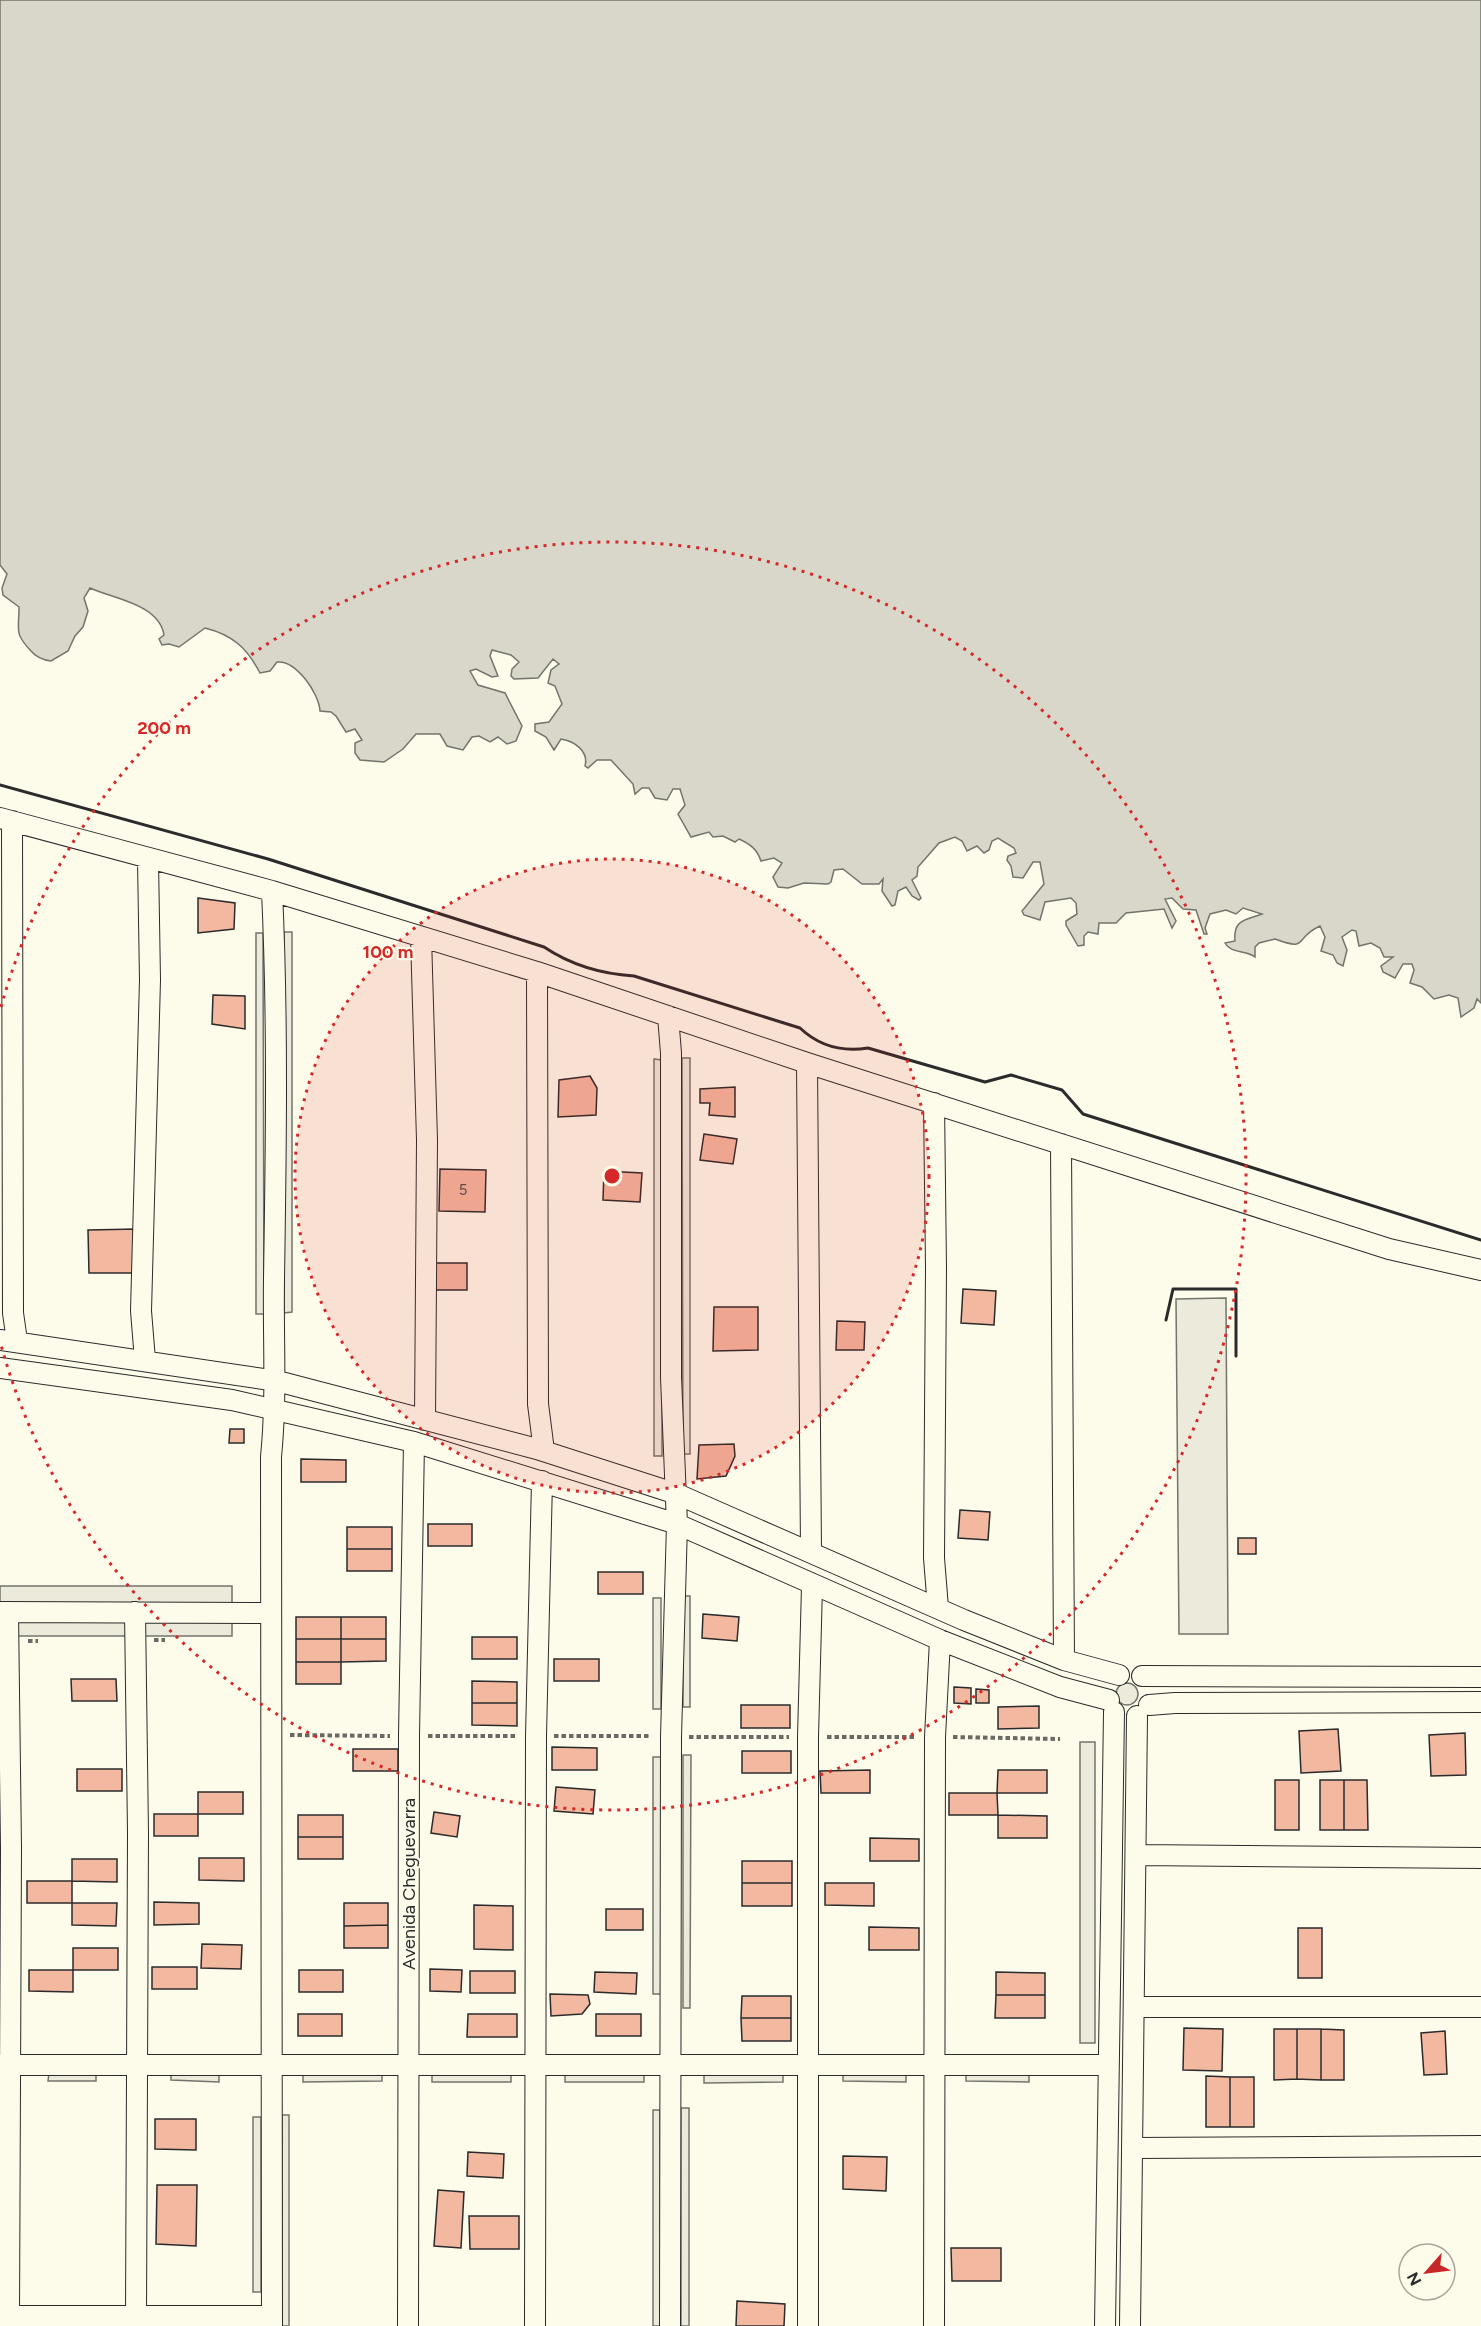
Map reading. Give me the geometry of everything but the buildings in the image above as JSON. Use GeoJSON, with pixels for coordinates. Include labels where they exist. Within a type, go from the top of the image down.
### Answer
{"type":"FeatureCollection","features":[{"type":"Feature","properties":{"kind":"street"},"geometry":{"type":"LineString","coordinates":[[1119,1675],[1064,1660],[938,1608],[677,1494],[544,1451],[277,1381],[8,1340],[13,1301],[6,820],[148,860],[272,891],[537,972],[807,1063],[1389,1249],[1481,1270]]}},
{"type":"Feature","properties":{"kind":"street"},"geometry":{"type":"LineString","coordinates":[[145,1360],[141,1311],[150,980],[148,860]]}},
{"type":"Feature","properties":{"kind":"street"},"geometry":{"type":"LineString","coordinates":[[271,1613],[4,1612],[11,1848],[4,2065],[5,2316],[272,2321],[271,1457],[277,1381],[273,1333],[275,1196],[272,891]]}},
{"type":"Feature","properties":{"kind":"street"},"geometry":{"type":"LineString","coordinates":[[421,937],[427,1140],[426,1420]]}},
{"type":"Feature","properties":{"kind":"street"},"geometry":{"type":"LineString","coordinates":[[537,972],[538,1404],[544,1451]]}},
{"type":"Feature","properties":{"kind":"street"},"geometry":{"type":"LineString","coordinates":[[668,1016],[671,1053],[671,1377],[673,1466],[677,1494],[671,1737],[670,2326]]}},
{"type":"Feature","properties":{"kind":"street"},"geometry":{"type":"LineString","coordinates":[[807,1063],[811,1551]]}},
{"type":"Feature","properties":{"kind":"street"},"geometry":{"type":"LineString","coordinates":[[934,1103],[934,1558],[938,1608]]}},
{"type":"Feature","properties":{"kind":"street"},"geometry":{"type":"LineString","coordinates":[[1061,1143],[1064,1660]]}},
{"type":"Feature","properties":{"kind":"street"},"geometry":{"type":"LineString","coordinates":[[0,1368],[129,1384],[276,1410],[414,1442],[542,1480],[677,1524],[812,1586],[940,1640],[1112,1706]]}},
{"type":"Feature","properties":{"kind":"street","name":"Avenida Cheguevarra"},"geometry":{"type":"LineString","coordinates":[[408,2326],[409,1736],[414,1442]]}},
{"type":"Feature","properties":{"kind":"street"},"geometry":{"type":"LineString","coordinates":[[535,2326],[536,1736],[542,1480]]}},
{"type":"Feature","properties":{"kind":"street"},"geometry":{"type":"LineString","coordinates":[[808,2326],[808,1737],[812,1586]]}},
{"type":"Feature","properties":{"kind":"street"},"geometry":{"type":"LineString","coordinates":[[135,1612],[138,1833],[136,2317]]}},
{"type":"Feature","properties":{"kind":"street"},"geometry":{"type":"LineString","coordinates":[[934,2326],[934,1737],[940,1640]]}},
{"type":"Feature","properties":{"kind":"street"},"geometry":{"type":"LineString","coordinates":[[1481,1677],[1142,1676],[1127,1671],[1113,1677],[1105,1691],[1112,1706],[1121,1716],[1175,1702],[1481,1702]]}},
{"type":"Feature","properties":{"kind":"street"},"geometry":{"type":"LineString","coordinates":[[1130,2326],[1137,1855],[1143,1710],[1151,1689],[1142,1676]]}},
{"type":"Feature","properties":{"kind":"street"},"geometry":{"type":"LineString","coordinates":[[1105,2326],[1112,1706]]}},
{"type":"Feature","properties":{"kind":"street"},"geometry":{"type":"LineString","coordinates":[[1137,1855],[1481,1858]]}},
{"type":"Feature","properties":{"kind":"street"},"geometry":{"type":"LineString","coordinates":[[1134,2007],[1481,2007]]}},
{"type":"Feature","properties":{"kind":"street"},"geometry":{"type":"LineString","coordinates":[[4,2065],[535,2067],[1107,2065]]}},
{"type":"Feature","properties":{"kind":"street"},"geometry":{"type":"LineString","coordinates":[[1134,2148],[1481,2146]]}},
{"type":"Feature","properties":{"kind":"shaded area"},"geometry":{"type":"Polygon","coordinates":[[[0,0],[1481,0],[1481,1003],[1477,999],[1474,1008],[1461,1017],[1458,998],[1449,995],[1434,999],[1422,987],[1410,983],[1414,970],[1412,964],[1403,964],[1395,978],[1383,972],[1381,966],[1393,957],[1384,957],[1380,948],[1371,943],[1359,946],[1356,931],[1352,930],[1342,937],[1347,950],[1343,966],[1337,963],[1333,955],[1321,951],[1325,937],[1320,926],[1306,935],[1298,944],[1275,939],[1259,943],[1255,947],[1255,957],[1231,949],[1225,943],[1235,941],[1238,924],[1262,914],[1243,908],[1236,914],[1226,910],[1210,914],[1205,928],[1207,934],[1204,934],[1196,910],[1183,909],[1172,898],[1165,899],[1176,921],[1172,928],[1164,909],[1126,913],[1116,923],[1099,923],[1098,934],[1088,932],[1084,936],[1084,945],[1078,946],[1066,925],[1066,921],[1077,914],[1076,903],[1071,898],[1045,902],[1040,920],[1024,915],[1022,911],[1044,884],[1040,862],[1033,862],[1023,878],[1013,877],[1007,860],[1008,856],[1016,853],[1014,848],[998,838],[992,841],[989,850],[984,853],[977,846],[967,851],[962,841],[955,837],[939,843],[918,867],[917,876],[912,880],[921,898],[919,900],[912,896],[906,887],[898,891],[895,905],[892,906],[882,891],[883,879],[879,884],[862,884],[843,869],[834,870],[831,882],[828,884],[804,883],[788,888],[778,887],[773,877],[782,863],[774,858],[761,861],[753,847],[739,839],[735,842],[723,836],[713,837],[709,832],[691,837],[678,814],[685,805],[680,789],[673,789],[667,800],[655,798],[649,788],[642,788],[635,794],[633,784],[611,760],[597,760],[588,768],[585,766],[583,751],[575,744],[561,739],[554,750],[546,737],[535,731],[535,724],[549,722],[562,704],[555,686],[548,683],[551,670],[559,664],[553,659],[538,678],[514,679],[511,676],[512,669],[519,662],[511,655],[492,650],[490,656],[498,676],[492,677],[476,669],[470,671],[478,685],[505,693],[522,726],[516,741],[507,744],[498,737],[490,742],[479,736],[472,737],[463,750],[447,746],[440,734],[416,734],[403,749],[384,762],[360,760],[355,753],[355,743],[362,740],[355,729],[346,732],[336,716],[331,712],[320,711],[316,695],[292,666],[277,662],[270,671],[260,673],[250,656],[238,644],[224,634],[205,628],[179,647],[169,644],[162,645],[159,639],[164,635],[154,616],[134,604],[90,588],[84,598],[88,611],[83,627],[75,636],[68,651],[51,661],[37,657],[20,635],[19,607],[3,595],[2,588],[7,574],[0,565],[0,0]]]}},
{"type":"Feature","properties":{"kind":"shaded area"},"geometry":{"type":"Polygon","coordinates":[[[284,932],[292,932],[292,1312],[284,1313],[284,932]]]}},
{"type":"Feature","properties":{"kind":"shaded area"},"geometry":{"type":"Polygon","coordinates":[[[256,933],[263,933],[264,1314],[256,1314],[256,933]]]}},
{"type":"Feature","properties":{"kind":"shaded area"},"geometry":{"type":"Polygon","coordinates":[[[682,1058],[690,1058],[690,1454],[683,1454],[682,1058]]]}},
{"type":"Feature","properties":{"kind":"shaded area"},"geometry":{"type":"Polygon","coordinates":[[[654,1059],[662,1060],[662,1456],[654,1456],[654,1059]]]}},
{"type":"Feature","properties":{"kind":"shaded area"},"geometry":{"type":"Polygon","coordinates":[[[1226,1298],[1228,1634],[1179,1634],[1176,1299],[1226,1298]]]}},
{"type":"Feature","properties":{"kind":"shaded area"},"geometry":{"type":"Polygon","coordinates":[[[0,1586],[232,1586],[232,1636],[0,1636],[0,1586]]]}},
{"type":"Feature","properties":{"kind":"shaded area"},"geometry":{"type":"Polygon","coordinates":[[[683,1596],[690,1596],[690,1707],[683,1707],[683,1596]]]}},
{"type":"Feature","properties":{"kind":"shaded area"},"geometry":{"type":"Polygon","coordinates":[[[653,1598],[661,1598],[661,1709],[653,1709],[653,1598]]]}},
{"type":"Feature","properties":{"kind":"shaded area"},"geometry":{"type":"Polygon","coordinates":[[[1127,1683],[1135,1686],[1138,1694],[1135,1702],[1127,1705],[1119,1702],[1116,1694],[1119,1686],[1127,1683]]]}},
{"type":"Feature","properties":{"kind":"shaded area"},"geometry":{"type":"Polygon","coordinates":[[[1080,1742],[1095,1742],[1095,2043],[1080,2043],[1080,1742]]]}},
{"type":"Feature","properties":{"kind":"shaded area"},"geometry":{"type":"Polygon","coordinates":[[[683,1755],[691,1755],[690,2008],[683,2008],[683,1755]]]}},
{"type":"Feature","properties":{"kind":"shaded area"},"geometry":{"type":"Polygon","coordinates":[[[653,1757],[661,1757],[661,1994],[653,1994],[653,1757]]]}},
{"type":"Feature","properties":{"kind":"shaded area"},"geometry":{"type":"Polygon","coordinates":[[[49,2073],[96,2074],[96,2081],[48,2081],[49,2073]]]}},
{"type":"Feature","properties":{"kind":"shaded area"},"geometry":{"type":"Polygon","coordinates":[[[171,2073],[219,2074],[219,2082],[171,2080],[171,2073]]]}},
{"type":"Feature","properties":{"kind":"shaded area"},"geometry":{"type":"Polygon","coordinates":[[[382,2073],[382,2081],[303,2082],[303,2074],[382,2073]]]}},
{"type":"Feature","properties":{"kind":"shaded area"},"geometry":{"type":"Polygon","coordinates":[[[511,2074],[511,2082],[432,2082],[432,2075],[511,2074]]]}},
{"type":"Feature","properties":{"kind":"shaded area"},"geometry":{"type":"Polygon","coordinates":[[[644,2074],[644,2082],[565,2082],[565,2075],[644,2074]]]}},
{"type":"Feature","properties":{"kind":"shaded area"},"geometry":{"type":"Polygon","coordinates":[[[783,2074],[783,2082],[704,2083],[704,2075],[783,2074]]]}},
{"type":"Feature","properties":{"kind":"shaded area"},"geometry":{"type":"Polygon","coordinates":[[[843,2074],[906,2075],[906,2082],[843,2081],[843,2074]]]}},
{"type":"Feature","properties":{"kind":"shaded area"},"geometry":{"type":"Polygon","coordinates":[[[966,2074],[1029,2074],[1029,2082],[966,2081],[966,2074]]]}},
{"type":"Feature","properties":{"kind":"shaded area"},"geometry":{"type":"Polygon","coordinates":[[[681,2108],[689,2108],[689,2326],[681,2326],[681,2108]]]}},
{"type":"Feature","properties":{"kind":"shaded area"},"geometry":{"type":"Polygon","coordinates":[[[653,2110],[660,2110],[660,2326],[653,2326],[653,2110]]]}},
{"type":"Feature","properties":{"kind":"shaded area"},"geometry":{"type":"Polygon","coordinates":[[[282,2115],[289,2115],[289,2326],[282,2326],[282,2115]]]}},
{"type":"Feature","properties":{"kind":"shaded area"},"geometry":{"type":"Polygon","coordinates":[[[253,2117],[261,2117],[261,2292],[253,2292],[253,2117]]]}},
{"type":"Feature","properties":{"kind":"wall"},"geometry":{"type":"LineString","coordinates":[[0,785],[268,859],[544,947],[587,968],[634,976],[800,1028],[815,1039],[832,1046],[849,1049],[868,1048],[985,1082],[1011,1075],[1062,1090],[1083,1114],[1481,1240]]}},
{"type":"Feature","properties":{"kind":"wall"},"geometry":{"type":"LineString","coordinates":[[1166,1320],[1173,1289],[1236,1289],[1236,1356]]}}]}
